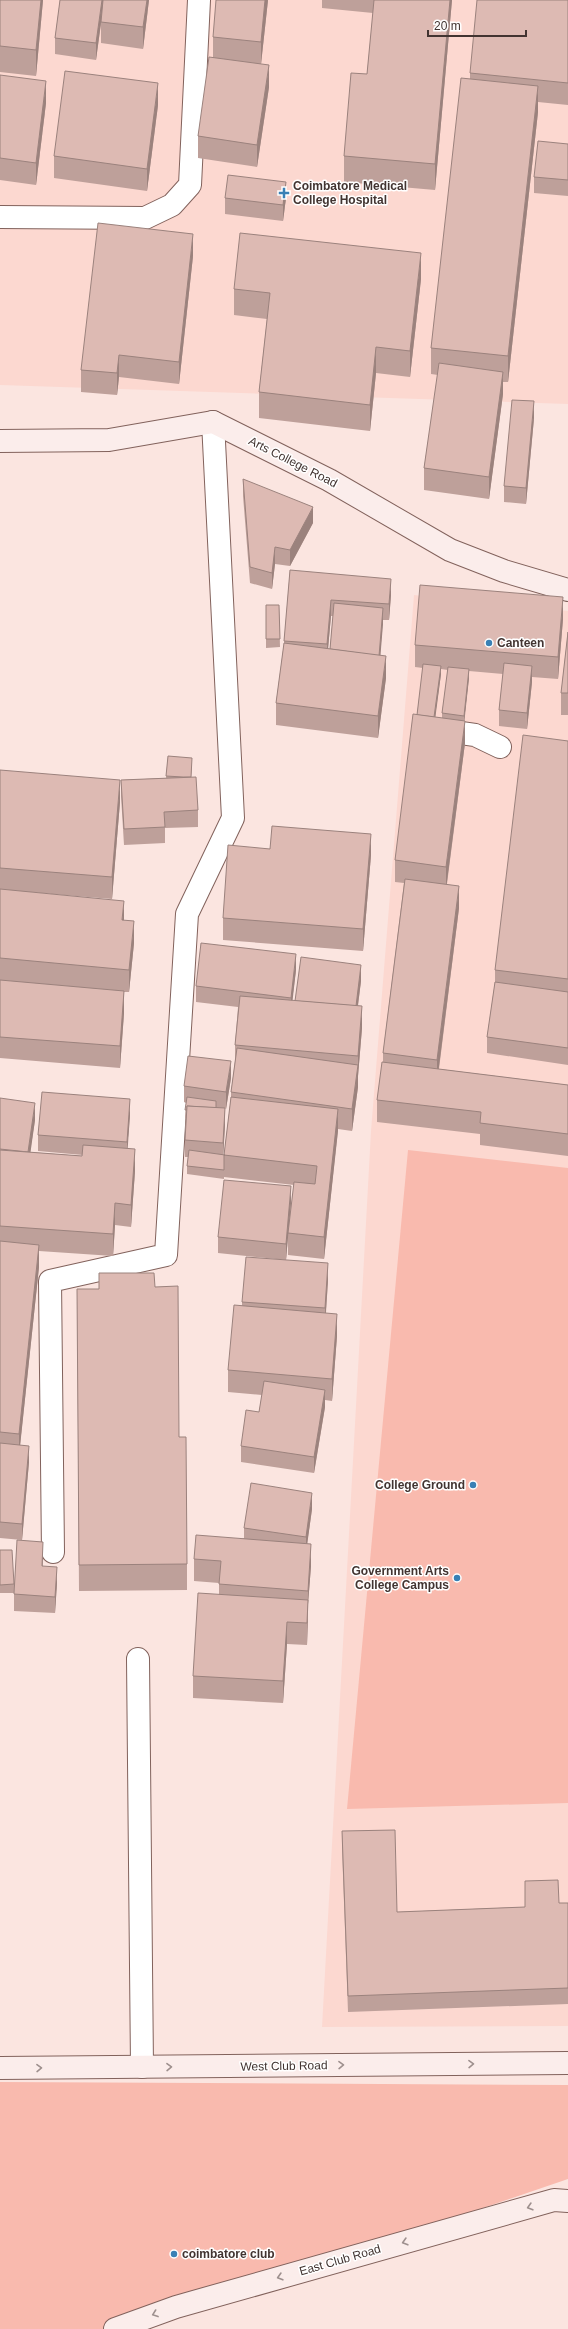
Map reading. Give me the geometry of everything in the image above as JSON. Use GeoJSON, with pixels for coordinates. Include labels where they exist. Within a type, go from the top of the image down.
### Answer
{"type":"FeatureCollection","features":[{"type":"Feature","properties":{"kind":"street"},"geometry":{"type":"LineString","coordinates":[[0,217],[144,218],[172,205],[190,184],[199,0]]}},
{"type":"Feature","properties":{"kind":"street"},"geometry":{"type":"LineString","coordinates":[[0,441],[109,440],[213,422],[233,818],[187,914],[166,1255],[50,1280],[53,1552]]}},
{"type":"Feature","properties":{"kind":"street","name":"Arts College Road"},"geometry":{"type":"LineString","coordinates":[[213,422],[329,480],[450,550],[504,571],[568,590]]}},
{"type":"Feature","properties":{"kind":"street"},"geometry":{"type":"LineString","coordinates":[[447,731],[475,735],[500,746]]}},
{"type":"Feature","properties":{"kind":"street"},"geometry":{"type":"LineString","coordinates":[[138,1659],[142,2067]]}},
{"type":"Feature","properties":{"kind":"street","name":"West Club Road"},"geometry":{"type":"LineString","coordinates":[[0,2068],[568,2063]]}},
{"type":"Feature","properties":{"kind":"street","name":"East Club Road"},"geometry":{"type":"LineString","coordinates":[[115,2329],[183,2304],[554,2200],[568,2201]]}},
{"type":"Feature","properties":{"kind":"shaded area","name":"Coimbatore Medical College Hospital"},"geometry":{"type":"Polygon","coordinates":[[[0,0],[568,0],[568,404],[0,385],[0,0]]]}},
{"type":"Feature","properties":{"kind":"shaded area","name":"Government Arts College Campus"},"geometry":{"type":"Polygon","coordinates":[[[414,595],[568,611],[568,2026],[322,2027],[371,1131],[414,595]]]}},
{"type":"Feature","properties":{"kind":"shaded area","name":"College Ground"},"geometry":{"type":"Polygon","coordinates":[[[408,1150],[568,1168],[568,1803],[347,1809],[408,1150]]]}},
{"type":"Feature","properties":{"kind":"shaded area","name":"coimbatore club"},"geometry":{"type":"Polygon","coordinates":[[[0,2082],[568,2085],[568,2179],[130,2329],[0,2329],[0,2082]]]}},
{"type":"Feature","properties":{"kind":"building"},"geometry":{"type":"Polygon","coordinates":[[[0,0],[41,0],[36,50],[0,46],[0,0]]]}},
{"type":"Feature","properties":{"kind":"building"},"geometry":{"type":"Polygon","coordinates":[[[60,0],[102,0],[96,43],[55,38],[60,0]]]}},
{"type":"Feature","properties":{"kind":"building"},"geometry":{"type":"Polygon","coordinates":[[[103,0],[147,0],[143,27],[101,22],[103,0]]]}},
{"type":"Feature","properties":{"kind":"building"},"geometry":{"type":"Polygon","coordinates":[[[216,0],[265,0],[261,42],[213,37],[216,0]]]}},
{"type":"Feature","properties":{"kind":"building"},"geometry":{"type":"Polygon","coordinates":[[[374,0],[450,0],[435,164],[344,156],[351,73],[367,74],[374,0]]]}},
{"type":"Feature","properties":{"kind":"building"},"geometry":{"type":"Polygon","coordinates":[[[477,0],[568,0],[568,83],[470,73],[477,0]]]}},
{"type":"Feature","properties":{"kind":"building"},"geometry":{"type":"Polygon","coordinates":[[[209,57],[269,65],[257,145],[198,136],[209,57]]]}},
{"type":"Feature","properties":{"kind":"building"},"geometry":{"type":"Polygon","coordinates":[[[65,71],[158,83],[147,169],[54,156],[65,71]]]}},
{"type":"Feature","properties":{"kind":"building"},"geometry":{"type":"Polygon","coordinates":[[[0,75],[46,81],[36,163],[0,158],[0,75]]]}},
{"type":"Feature","properties":{"kind":"building"},"geometry":{"type":"Polygon","coordinates":[[[461,78],[538,86],[508,356],[431,348],[461,78]]]}},
{"type":"Feature","properties":{"kind":"building"},"geometry":{"type":"Polygon","coordinates":[[[538,141],[568,144],[568,180],[534,177],[538,141]]]}},
{"type":"Feature","properties":{"kind":"building"},"geometry":{"type":"Polygon","coordinates":[[[228,175],[286,182],[283,205],[225,198],[228,175]]]}},
{"type":"Feature","properties":{"kind":"building"},"geometry":{"type":"Polygon","coordinates":[[[98,223],[193,234],[179,362],[119,355],[117,373],[81,370],[98,223]]]}},
{"type":"Feature","properties":{"kind":"building"},"geometry":{"type":"Polygon","coordinates":[[[240,233],[421,253],[410,351],[376,347],[370,405],[259,392],[270,293],[234,289],[240,233]]]}},
{"type":"Feature","properties":{"kind":"building"},"geometry":{"type":"Polygon","coordinates":[[[439,363],[503,372],[489,477],[424,468],[439,363]]]}},
{"type":"Feature","properties":{"kind":"building"},"geometry":{"type":"Polygon","coordinates":[[[512,400],[534,401],[526,488],[504,486],[512,400]]]}},
{"type":"Feature","properties":{"kind":"building"},"geometry":{"type":"Polygon","coordinates":[[[243,479],[313,507],[290,550],[275,547],[272,573],[250,567],[243,479]]]}},
{"type":"Feature","properties":{"kind":"building"},"geometry":{"type":"Polygon","coordinates":[[[290,570],[391,579],[389,604],[331,600],[327,644],[284,641],[290,570]]]}},
{"type":"Feature","properties":{"kind":"building","name":"Canteen"},"geometry":{"type":"Polygon","coordinates":[[[420,585],[563,597],[558,657],[415,645],[420,585]]]}},
{"type":"Feature","properties":{"kind":"building"},"geometry":{"type":"Polygon","coordinates":[[[334,603],[383,608],[379,656],[330,649],[334,603]]]}},
{"type":"Feature","properties":{"kind":"building"},"geometry":{"type":"Polygon","coordinates":[[[266,605],[279,605],[280,639],[266,639],[266,605]]]}},
{"type":"Feature","properties":{"kind":"building"},"geometry":{"type":"Polygon","coordinates":[[[568,632],[568,693],[561,693],[568,632]]]}},
{"type":"Feature","properties":{"kind":"building"},"geometry":{"type":"Polygon","coordinates":[[[284,643],[386,656],[378,716],[276,703],[284,643]]]}},
{"type":"Feature","properties":{"kind":"building"},"geometry":{"type":"Polygon","coordinates":[[[504,663],[532,666],[527,713],[499,710],[504,663]]]}},
{"type":"Feature","properties":{"kind":"building"},"geometry":{"type":"Polygon","coordinates":[[[423,664],[441,666],[434,717],[417,715],[423,664]]]}},
{"type":"Feature","properties":{"kind":"building"},"geometry":{"type":"Polygon","coordinates":[[[448,667],[469,669],[464,716],[442,713],[448,667]]]}},
{"type":"Feature","properties":{"kind":"building"},"geometry":{"type":"Polygon","coordinates":[[[413,714],[465,721],[446,867],[395,860],[413,714]]]}},
{"type":"Feature","properties":{"kind":"building"},"geometry":{"type":"Polygon","coordinates":[[[523,735],[568,741],[568,979],[495,970],[523,735]]]}},
{"type":"Feature","properties":{"kind":"building"},"geometry":{"type":"Polygon","coordinates":[[[168,756],[192,758],[191,777],[166,776],[168,756]]]}},
{"type":"Feature","properties":{"kind":"building"},"geometry":{"type":"Polygon","coordinates":[[[0,770],[120,780],[112,877],[0,868],[0,770]]]}},
{"type":"Feature","properties":{"kind":"building"},"geometry":{"type":"Polygon","coordinates":[[[196,777],[198,810],[164,812],[165,827],[124,829],[121,780],[196,777]]]}},
{"type":"Feature","properties":{"kind":"building"},"geometry":{"type":"Polygon","coordinates":[[[272,826],[371,834],[363,929],[223,918],[228,845],[270,849],[272,826]]]}},
{"type":"Feature","properties":{"kind":"building"},"geometry":{"type":"Polygon","coordinates":[[[405,879],[459,886],[437,1060],[383,1053],[405,879]]]}},
{"type":"Feature","properties":{"kind":"building"},"geometry":{"type":"Polygon","coordinates":[[[0,889],[124,901],[122,920],[134,921],[129,970],[0,958],[0,889]]]}},
{"type":"Feature","properties":{"kind":"building"},"geometry":{"type":"Polygon","coordinates":[[[201,943],[296,954],[291,998],[196,986],[201,943]]]}},
{"type":"Feature","properties":{"kind":"building"},"geometry":{"type":"Polygon","coordinates":[[[301,957],[361,965],[356,1006],[295,1001],[301,957]]]}},
{"type":"Feature","properties":{"kind":"building"},"geometry":{"type":"Polygon","coordinates":[[[0,980],[124,991],[120,1046],[0,1037],[0,980]]]}},
{"type":"Feature","properties":{"kind":"building"},"geometry":{"type":"Polygon","coordinates":[[[495,982],[568,992],[568,1048],[487,1037],[495,982]]]}},
{"type":"Feature","properties":{"kind":"building"},"geometry":{"type":"Polygon","coordinates":[[[240,996],[362,1006],[358,1056],[235,1045],[240,996]]]}},
{"type":"Feature","properties":{"kind":"building"},"geometry":{"type":"Polygon","coordinates":[[[237,1048],[358,1065],[352,1109],[231,1092],[237,1048]]]}},
{"type":"Feature","properties":{"kind":"building"},"geometry":{"type":"Polygon","coordinates":[[[188,1056],[231,1061],[226,1092],[184,1086],[188,1056]]]}},
{"type":"Feature","properties":{"kind":"building"},"geometry":{"type":"Polygon","coordinates":[[[382,1062],[568,1085],[568,1134],[480,1123],[481,1112],[377,1100],[382,1062]]]}},
{"type":"Feature","properties":{"kind":"building"},"geometry":{"type":"Polygon","coordinates":[[[42,1092],[130,1099],[127,1142],[38,1135],[42,1092]]]}},
{"type":"Feature","properties":{"kind":"building"},"geometry":{"type":"Polygon","coordinates":[[[187,1097],[216,1101],[216,1108],[187,1106],[187,1110],[185,1110],[187,1097]]]}},
{"type":"Feature","properties":{"kind":"building"},"geometry":{"type":"Polygon","coordinates":[[[231,1097],[338,1109],[324,1237],[288,1233],[294,1182],[315,1184],[317,1166],[224,1155],[231,1097]]]}},
{"type":"Feature","properties":{"kind":"building"},"geometry":{"type":"Polygon","coordinates":[[[0,1098],[35,1103],[28,1152],[0,1149],[0,1098]]]}},
{"type":"Feature","properties":{"kind":"building"},"geometry":{"type":"Polygon","coordinates":[[[187,1106],[225,1108],[223,1143],[185,1140],[187,1106]]]}},
{"type":"Feature","properties":{"kind":"building"},"geometry":{"type":"Polygon","coordinates":[[[83,1145],[135,1149],[131,1205],[115,1203],[113,1234],[0,1226],[0,1150],[82,1156],[83,1145]]]}},
{"type":"Feature","properties":{"kind":"building"},"geometry":{"type":"Polygon","coordinates":[[[189,1150],[225,1155],[224,1170],[187,1166],[189,1150]]]}},
{"type":"Feature","properties":{"kind":"building"},"geometry":{"type":"Polygon","coordinates":[[[224,1180],[291,1186],[286,1244],[218,1237],[224,1180]]]}},
{"type":"Feature","properties":{"kind":"building"},"geometry":{"type":"Polygon","coordinates":[[[0,1241],[39,1245],[19,1434],[0,1432],[0,1241]]]}},
{"type":"Feature","properties":{"kind":"building"},"geometry":{"type":"Polygon","coordinates":[[[246,1257],[328,1263],[325,1308],[242,1302],[246,1257]]]}},
{"type":"Feature","properties":{"kind":"building"},"geometry":{"type":"Polygon","coordinates":[[[99,1273],[154,1273],[155,1287],[178,1286],[179,1437],[186,1437],[187,1564],[79,1565],[77,1289],[99,1289],[99,1273]]]}},
{"type":"Feature","properties":{"kind":"building"},"geometry":{"type":"Polygon","coordinates":[[[234,1305],[337,1314],[332,1379],[228,1370],[234,1305]]]}},
{"type":"Feature","properties":{"kind":"building"},"geometry":{"type":"Polygon","coordinates":[[[264,1381],[325,1390],[314,1457],[241,1446],[246,1410],[259,1412],[264,1381]]]}},
{"type":"Feature","properties":{"kind":"building"},"geometry":{"type":"Polygon","coordinates":[[[0,1443],[29,1446],[22,1524],[0,1522],[0,1443]]]}},
{"type":"Feature","properties":{"kind":"building"},"geometry":{"type":"Polygon","coordinates":[[[251,1483],[312,1493],[306,1537],[244,1528],[251,1483]]]}},
{"type":"Feature","properties":{"kind":"building"},"geometry":{"type":"Polygon","coordinates":[[[196,1535],[311,1544],[308,1591],[219,1584],[221,1561],[194,1559],[196,1535]]]}},
{"type":"Feature","properties":{"kind":"building"},"geometry":{"type":"Polygon","coordinates":[[[17,1540],[43,1542],[42,1566],[57,1567],[55,1597],[14,1594],[17,1540]]]}},
{"type":"Feature","properties":{"kind":"building"},"geometry":{"type":"Polygon","coordinates":[[[0,1550],[12,1550],[14,1584],[0,1585],[0,1550]]]}},
{"type":"Feature","properties":{"kind":"building"},"geometry":{"type":"Polygon","coordinates":[[[198,1593],[308,1600],[307,1623],[287,1622],[283,1681],[193,1676],[198,1593]]]}},
{"type":"Feature","properties":{"kind":"building"},"geometry":{"type":"Polygon","coordinates":[[[395,1830],[397,1912],[525,1907],[525,1881],[558,1880],[559,1903],[568,1903],[568,1988],[348,1996],[342,1831],[395,1830]]]}},
{"type":"Feature","properties":{"kind":"place","name":"Coimbatore Medical College Hospital"},"geometry":{"type":"Point","coordinates":[284,193]}},
{"type":"Feature","properties":{"kind":"place","name":"Canteen"},"geometry":{"type":"Point","coordinates":[489,643]}},
{"type":"Feature","properties":{"kind":"place","name":"College Ground"},"geometry":{"type":"Point","coordinates":[473,1485]}},
{"type":"Feature","properties":{"kind":"place","name":"Government Arts College Campus"},"geometry":{"type":"Point","coordinates":[457,1578]}},
{"type":"Feature","properties":{"kind":"place","name":"coimbatore club"},"geometry":{"type":"Point","coordinates":[174,2254]}}]}
